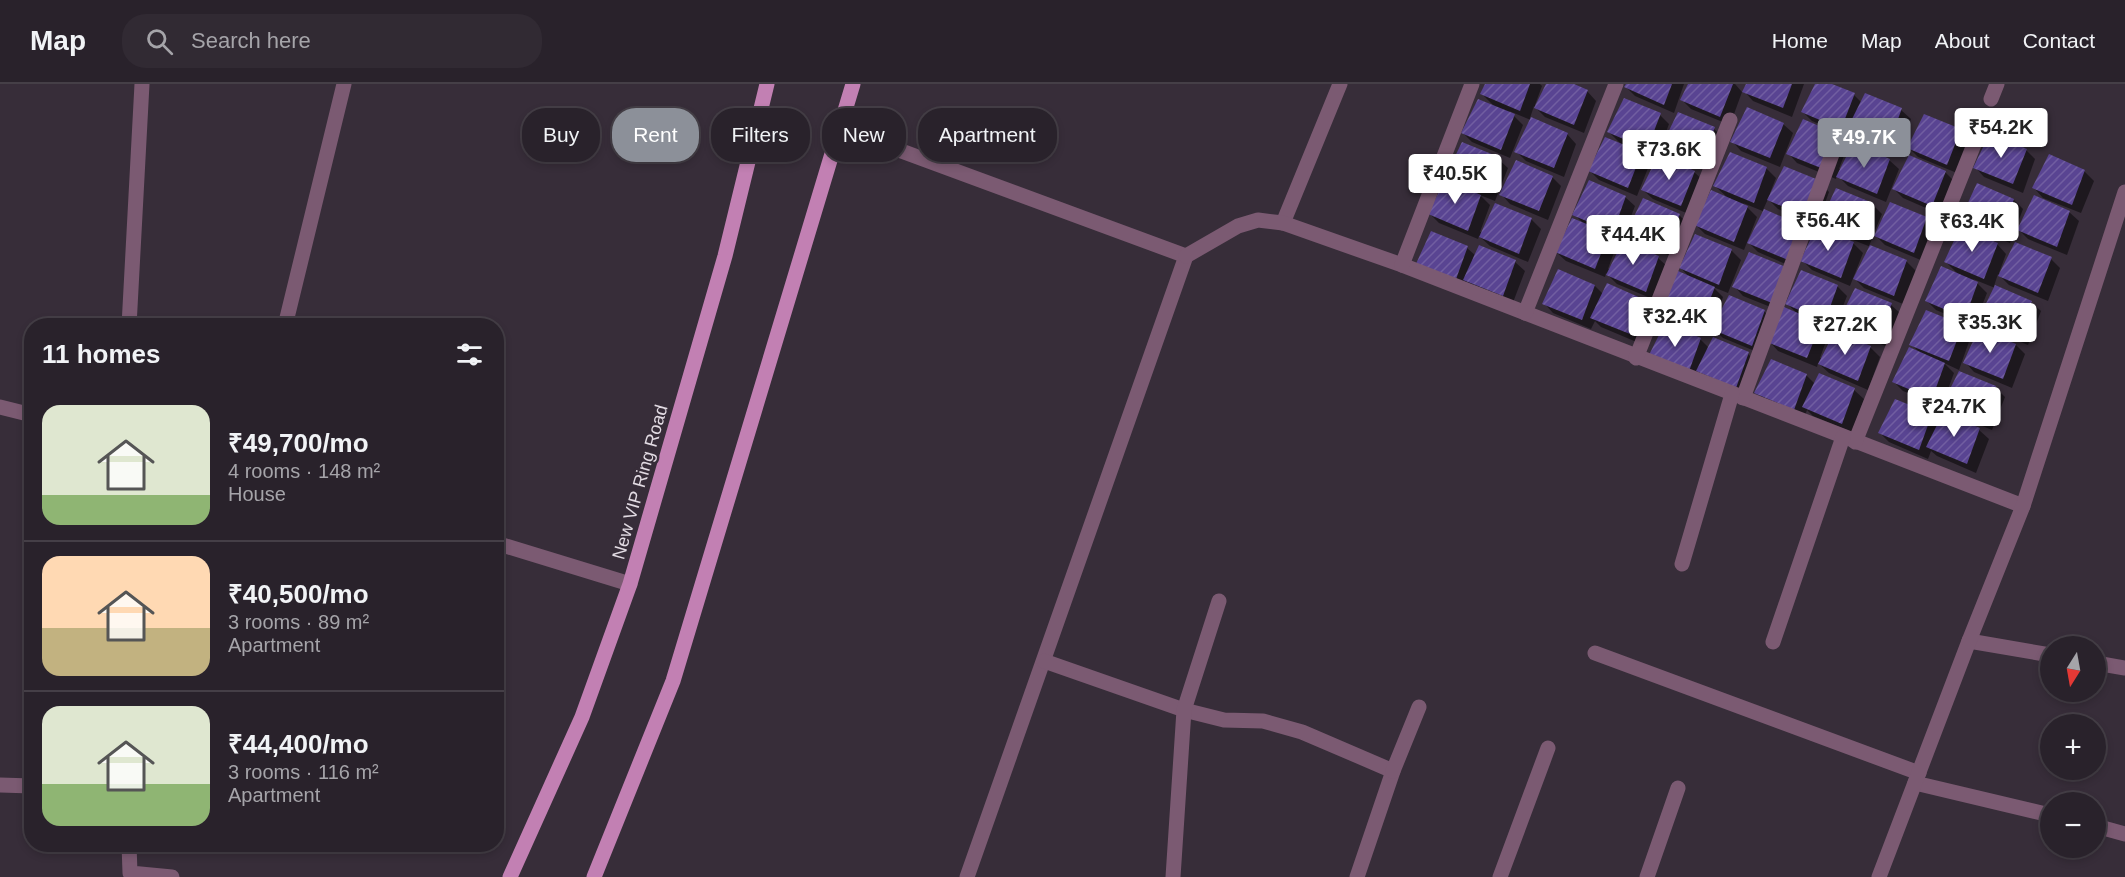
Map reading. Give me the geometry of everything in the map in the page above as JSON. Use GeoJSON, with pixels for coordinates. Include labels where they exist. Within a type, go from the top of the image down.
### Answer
{"type":"FeatureCollection","features":[{"type":"Feature","properties":{"kind":"main road","name":"New VIP Ring Road"},"geometry":{"type":"LineString","coordinates":[[510,877],[582,717],[630,584],[725,256],[766,84]]}},
{"type":"Feature","properties":{"kind":"main road"},"geometry":{"type":"LineString","coordinates":[[845,108],[853,84]]}},
{"type":"Feature","properties":{"kind":"main road"},"geometry":{"type":"LineString","coordinates":[[594,877],[673,681],[829,162]]}},
{"type":"Feature","properties":{"kind":"street"},"geometry":{"type":"LineString","coordinates":[[129,318],[142,84]]}},
{"type":"Feature","properties":{"kind":"street"},"geometry":{"type":"LineString","coordinates":[[287,318],[344,84]]}},
{"type":"Feature","properties":{"kind":"street"},"geometry":{"type":"LineString","coordinates":[[1282,223],[1340,84]]}},
{"type":"Feature","properties":{"kind":"street"},"geometry":{"type":"LineString","coordinates":[[1402,265],[1472,84]]}},
{"type":"Feature","properties":{"kind":"street"},"geometry":{"type":"LineString","coordinates":[[1525,313],[1616,84]]}},
{"type":"Feature","properties":{"kind":"street"},"geometry":{"type":"LineString","coordinates":[[1992,99],[1997,84]]}},
{"type":"Feature","properties":{"kind":"street"},"geometry":{"type":"LineString","coordinates":[[1636,357],[1730,120]]}},
{"type":"Feature","properties":{"kind":"street"},"geometry":{"type":"LineString","coordinates":[[1682,564],[1738,396],[1842,128]]}},
{"type":"Feature","properties":{"kind":"street"},"geometry":{"type":"LineString","coordinates":[[1773,642],[1849,439],[1978,132]]}},
{"type":"Feature","properties":{"kind":"street"},"geometry":{"type":"LineString","coordinates":[[906,153],[1186,256]]}},
{"type":"Feature","properties":{"kind":"street"},"geometry":{"type":"LineString","coordinates":[[1879,877],[2023,506],[2124,198]]}},
{"type":"Feature","properties":{"kind":"street"},"geometry":{"type":"LineString","coordinates":[[967,877],[1186,256],[1238,226],[1258,220],[1282,223],[1402,265],[2023,506]]}},
{"type":"Feature","properties":{"kind":"street"},"geometry":{"type":"LineString","coordinates":[[0,407],[24,413]]}},
{"type":"Feature","properties":{"kind":"street"},"geometry":{"type":"LineString","coordinates":[[504,545],[630,584]]}},
{"type":"Feature","properties":{"kind":"street"},"geometry":{"type":"LineString","coordinates":[[1173,877],[1184,710],[1219,601]]}},
{"type":"Feature","properties":{"kind":"street"},"geometry":{"type":"LineString","coordinates":[[1969,641],[2040,653]]}},
{"type":"Feature","properties":{"kind":"street"},"geometry":{"type":"LineString","coordinates":[[1595,653],[1917,778],[2040,813]]}},
{"type":"Feature","properties":{"kind":"street"},"geometry":{"type":"LineString","coordinates":[[1044,661],[1184,710],[1224,720],[1263,721],[1292,729],[1394,771]]}},
{"type":"Feature","properties":{"kind":"street"},"geometry":{"type":"LineString","coordinates":[[2106,665],[2125,668]]}},
{"type":"Feature","properties":{"kind":"street"},"geometry":{"type":"LineString","coordinates":[[1357,877],[1419,707]]}},
{"type":"Feature","properties":{"kind":"street"},"geometry":{"type":"LineString","coordinates":[[1500,877],[1548,748]]}},
{"type":"Feature","properties":{"kind":"street"},"geometry":{"type":"LineString","coordinates":[[0,785],[24,786]]}},
{"type":"Feature","properties":{"kind":"street"},"geometry":{"type":"LineString","coordinates":[[1647,877],[1678,788]]}},
{"type":"Feature","properties":{"kind":"street"},"geometry":{"type":"LineString","coordinates":[[2106,829],[2125,834]]}},
{"type":"Feature","properties":{"kind":"street"},"geometry":{"type":"LineString","coordinates":[[129,852],[129,875],[172,877]]}},
{"type":"Feature","properties":{"kind":"building"},"geometry":{"type":"Polygon","coordinates":[[[1485,84],[1530,84],[1520,111],[1480,94],[1485,84]]]}},
{"type":"Feature","properties":{"kind":"building"},"geometry":{"type":"Polygon","coordinates":[[[1546,84],[1574,84],[1588,90],[1574,125],[1534,108],[1546,84]]]}},
{"type":"Feature","properties":{"kind":"building"},"geometry":{"type":"Polygon","coordinates":[[[1626,84],[1672,84],[1664,105],[1624,87],[1626,84]]]}},
{"type":"Feature","properties":{"kind":"building"},"geometry":{"type":"Polygon","coordinates":[[[1688,84],[1733,84],[1720,117],[1680,100],[1688,84]]]}},
{"type":"Feature","properties":{"kind":"building"},"geometry":{"type":"Polygon","coordinates":[[[1746,84],[1792,84],[1783,108],[1742,92],[1746,84]]]}},
{"type":"Feature","properties":{"kind":"building"},"geometry":{"type":"Polygon","coordinates":[[[1815,84],[1832,84],[1855,93],[1841,129],[1801,112],[1815,84]]]}},
{"type":"Feature","properties":{"kind":"building"},"geometry":{"type":"Polygon","coordinates":[[[1865,93],[1902,108],[1889,144],[1848,127],[1865,93]]]}},
{"type":"Feature","properties":{"kind":"building"},"geometry":{"type":"Polygon","coordinates":[[[1624,98],[1661,113],[1647,149],[1607,132],[1624,98]]]}},
{"type":"Feature","properties":{"kind":"building"},"geometry":{"type":"Polygon","coordinates":[[[1478,99],[1515,114],[1501,150],[1461,133],[1478,99]]]}},
{"type":"Feature","properties":{"kind":"building"},"geometry":{"type":"Polygon","coordinates":[[[1747,107],[1784,123],[1770,158],[1730,142],[1747,107]]]}},
{"type":"Feature","properties":{"kind":"building"},"geometry":{"type":"Polygon","coordinates":[[[1678,112],[1715,127],[1701,163],[1661,147],[1678,112]]]}},
{"type":"Feature","properties":{"kind":"building"},"geometry":{"type":"Polygon","coordinates":[[[1924,114],[1961,129],[1947,165],[1907,148],[1924,114]]]}},
{"type":"Feature","properties":{"kind":"building"},"geometry":{"type":"Polygon","coordinates":[[[1531,117],[1568,133],[1554,168],[1514,152],[1531,117]]]}},
{"type":"Feature","properties":{"kind":"building"},"geometry":{"type":"Polygon","coordinates":[[[1803,119],[1840,135],[1826,170],[1786,154],[1803,119]]]}},
{"type":"Feature","properties":{"kind":"building"},"geometry":{"type":"Polygon","coordinates":[[[1990,133],[2027,149],[2013,184],[1973,168],[1990,133]]]}},
{"type":"Feature","properties":{"kind":"building"},"geometry":{"type":"Polygon","coordinates":[[[1605,137],[1642,152],[1628,188],[1588,171],[1605,137]]]}},
{"type":"Feature","properties":{"kind":"building"},"geometry":{"type":"Polygon","coordinates":[[[1462,142],[1499,157],[1485,193],[1445,177],[1462,142]]]}},
{"type":"Feature","properties":{"kind":"building"},"geometry":{"type":"Polygon","coordinates":[[[1853,143],[1890,159],[1877,194],[1836,177],[1853,143]]]}},
{"type":"Feature","properties":{"kind":"building"},"geometry":{"type":"Polygon","coordinates":[[[1730,152],[1767,167],[1754,203],[1713,186],[1730,152]]]}},
{"type":"Feature","properties":{"kind":"building"},"geometry":{"type":"Polygon","coordinates":[[[2049,154],[2085,170],[2072,205],[2032,188],[2049,154]]]}},
{"type":"Feature","properties":{"kind":"building"},"geometry":{"type":"Polygon","coordinates":[[[1658,155],[1695,171],[1681,206],[1641,190],[1658,155]]]}},
{"type":"Feature","properties":{"kind":"building"},"geometry":{"type":"Polygon","coordinates":[[[1909,155],[1946,171],[1932,206],[1892,189],[1909,155]]]}},
{"type":"Feature","properties":{"kind":"building"},"geometry":{"type":"Polygon","coordinates":[[[1516,160],[1553,176],[1539,211],[1499,195],[1516,160]]]}},
{"type":"Feature","properties":{"kind":"building"},"geometry":{"type":"Polygon","coordinates":[[[1784,166],[1821,181],[1808,217],[1767,200],[1784,166]]]}},
{"type":"Feature","properties":{"kind":"building"},"geometry":{"type":"Polygon","coordinates":[[[1445,179],[1481,195],[1468,231],[1428,214],[1445,179]]]}},
{"type":"Feature","properties":{"kind":"building"},"geometry":{"type":"Polygon","coordinates":[[[1589,180],[1626,196],[1613,232],[1572,215],[1589,180]]]}},
{"type":"Feature","properties":{"kind":"building"},"geometry":{"type":"Polygon","coordinates":[[[1977,183],[2014,199],[2001,234],[1961,218],[1977,183]]]}},
{"type":"Feature","properties":{"kind":"building"},"geometry":{"type":"Polygon","coordinates":[[[1836,188],[1873,203],[1860,238],[1820,222],[1836,188]]]}},
{"type":"Feature","properties":{"kind":"building"},"geometry":{"type":"Polygon","coordinates":[[[1711,190],[1748,206],[1734,242],[1694,225],[1711,190]]]}},
{"type":"Feature","properties":{"kind":"building"},"geometry":{"type":"Polygon","coordinates":[[[2034,195],[2070,211],[2057,247],[2017,230],[2034,195]]]}},
{"type":"Feature","properties":{"kind":"building"},"geometry":{"type":"Polygon","coordinates":[[[1643,198],[1680,214],[1666,249],[1626,233],[1643,198]]]}},
{"type":"Feature","properties":{"kind":"building"},"geometry":{"type":"Polygon","coordinates":[[[1890,202],[1927,217],[1914,253],[1874,236],[1890,202]]]}},
{"type":"Feature","properties":{"kind":"building"},"geometry":{"type":"Polygon","coordinates":[[[1495,203],[1532,218],[1519,254],[1479,237],[1495,203]]]}},
{"type":"Feature","properties":{"kind":"building"},"geometry":{"type":"Polygon","coordinates":[[[1764,209],[1801,225],[1788,260],[1747,243],[1764,209]]]}},
{"type":"Feature","properties":{"kind":"building"},"geometry":{"type":"Polygon","coordinates":[[[1572,218],[1609,233],[1595,269],[1555,252],[1572,218]]]}},
{"type":"Feature","properties":{"kind":"building"},"geometry":{"type":"Polygon","coordinates":[[[1817,226],[1854,242],[1841,278],[1800,261],[1817,226]]]}},
{"type":"Feature","properties":{"kind":"building"},"geometry":{"type":"Polygon","coordinates":[[[1960,228],[1998,243],[1984,279],[1944,262],[1960,228]]]}},
{"type":"Feature","properties":{"kind":"building"},"geometry":{"type":"Polygon","coordinates":[[[1431,231],[1468,246],[1455,282],[1415,266],[1431,231]]]}},
{"type":"Feature","properties":{"kind":"building"},"geometry":{"type":"Polygon","coordinates":[[[1695,234],[1732,249],[1719,285],[1679,268],[1695,234]]]}},
{"type":"Feature","properties":{"kind":"building"},"geometry":{"type":"Polygon","coordinates":[[[1623,241],[1659,256],[1646,292],[1606,275],[1623,241]]]}},
{"type":"Feature","properties":{"kind":"building"},"geometry":{"type":"Polygon","coordinates":[[[2015,242],[2052,257],[2038,293],[1998,276],[2015,242]]]}},
{"type":"Feature","properties":{"kind":"building"},"geometry":{"type":"Polygon","coordinates":[[[1479,245],[1516,260],[1503,296],[1463,280],[1479,245]]]}},
{"type":"Feature","properties":{"kind":"building"},"geometry":{"type":"Polygon","coordinates":[[[1870,245],[1907,260],[1894,296],[1853,279],[1870,245]]]}},
{"type":"Feature","properties":{"kind":"building"},"geometry":{"type":"Polygon","coordinates":[[[1749,252],[1786,267],[1772,303],[1732,287],[1749,252]]]}},
{"type":"Feature","properties":{"kind":"building"},"geometry":{"type":"Polygon","coordinates":[[[1941,266],[1978,282],[1965,318],[1925,301],[1941,266]]]}},
{"type":"Feature","properties":{"kind":"building"},"geometry":{"type":"Polygon","coordinates":[[[1558,269],[1595,285],[1582,320],[1542,304],[1558,269]]]}},
{"type":"Feature","properties":{"kind":"building"},"geometry":{"type":"Polygon","coordinates":[[[1801,270],[1838,285],[1825,321],[1785,304],[1801,270]]]}},
{"type":"Feature","properties":{"kind":"building"},"geometry":{"type":"Polygon","coordinates":[[[1678,271],[1715,287],[1701,322],[1661,306],[1678,271]]]}},
{"type":"Feature","properties":{"kind":"building"},"geometry":{"type":"Polygon","coordinates":[[[1607,283],[1643,299],[1630,334],[1590,318],[1607,283]]]}},
{"type":"Feature","properties":{"kind":"building"},"geometry":{"type":"Polygon","coordinates":[[[1995,285],[2032,301],[2018,336],[1978,320],[1995,285]]]}},
{"type":"Feature","properties":{"kind":"building"},"geometry":{"type":"Polygon","coordinates":[[[1855,288],[1892,303],[1878,339],[1838,322],[1855,288]]]}},
{"type":"Feature","properties":{"kind":"building"},"geometry":{"type":"Polygon","coordinates":[[[1729,295],[1765,310],[1752,346],[1711,329],[1729,295]]]}},
{"type":"Feature","properties":{"kind":"building"},"geometry":{"type":"Polygon","coordinates":[[[1784,307],[1821,323],[1807,358],[1767,342],[1784,307]]]}},
{"type":"Feature","properties":{"kind":"building"},"geometry":{"type":"Polygon","coordinates":[[[1926,310],[1963,325],[1949,361],[1909,345],[1926,310]]]}},
{"type":"Feature","properties":{"kind":"building"},"geometry":{"type":"Polygon","coordinates":[[[1665,323],[1701,338],[1688,374],[1648,357],[1665,323]]]}},
{"type":"Feature","properties":{"kind":"building"},"geometry":{"type":"Polygon","coordinates":[[[1979,328],[2016,344],[2003,379],[1963,363],[1979,328]]]}},
{"type":"Feature","properties":{"kind":"building"},"geometry":{"type":"Polygon","coordinates":[[[1835,331],[1871,346],[1858,381],[1818,364],[1835,331]]]}},
{"type":"Feature","properties":{"kind":"building"},"geometry":{"type":"Polygon","coordinates":[[[1713,337],[1749,352],[1736,388],[1696,371],[1713,337]]]}},
{"type":"Feature","properties":{"kind":"building"},"geometry":{"type":"Polygon","coordinates":[[[1909,347],[1945,363],[1932,399],[1892,382],[1909,347]]]}},
{"type":"Feature","properties":{"kind":"building"},"geometry":{"type":"Polygon","coordinates":[[[1771,359],[1807,374],[1794,410],[1754,393],[1771,359]]]}},
{"type":"Feature","properties":{"kind":"building"},"geometry":{"type":"Polygon","coordinates":[[[1959,371],[1996,386],[1983,422],[1942,405],[1959,371]]]}},
{"type":"Feature","properties":{"kind":"building"},"geometry":{"type":"Polygon","coordinates":[[[1819,373],[1855,388],[1842,424],[1802,407],[1819,373]]]}},
{"type":"Feature","properties":{"kind":"building"},"geometry":{"type":"Polygon","coordinates":[[[1895,399],[1932,414],[1919,450],[1878,433],[1895,399]]]}},
{"type":"Feature","properties":{"kind":"building"},"geometry":{"type":"Polygon","coordinates":[[[1943,413],[1980,428],[1967,464],[1926,447],[1943,413]]]}}]}
